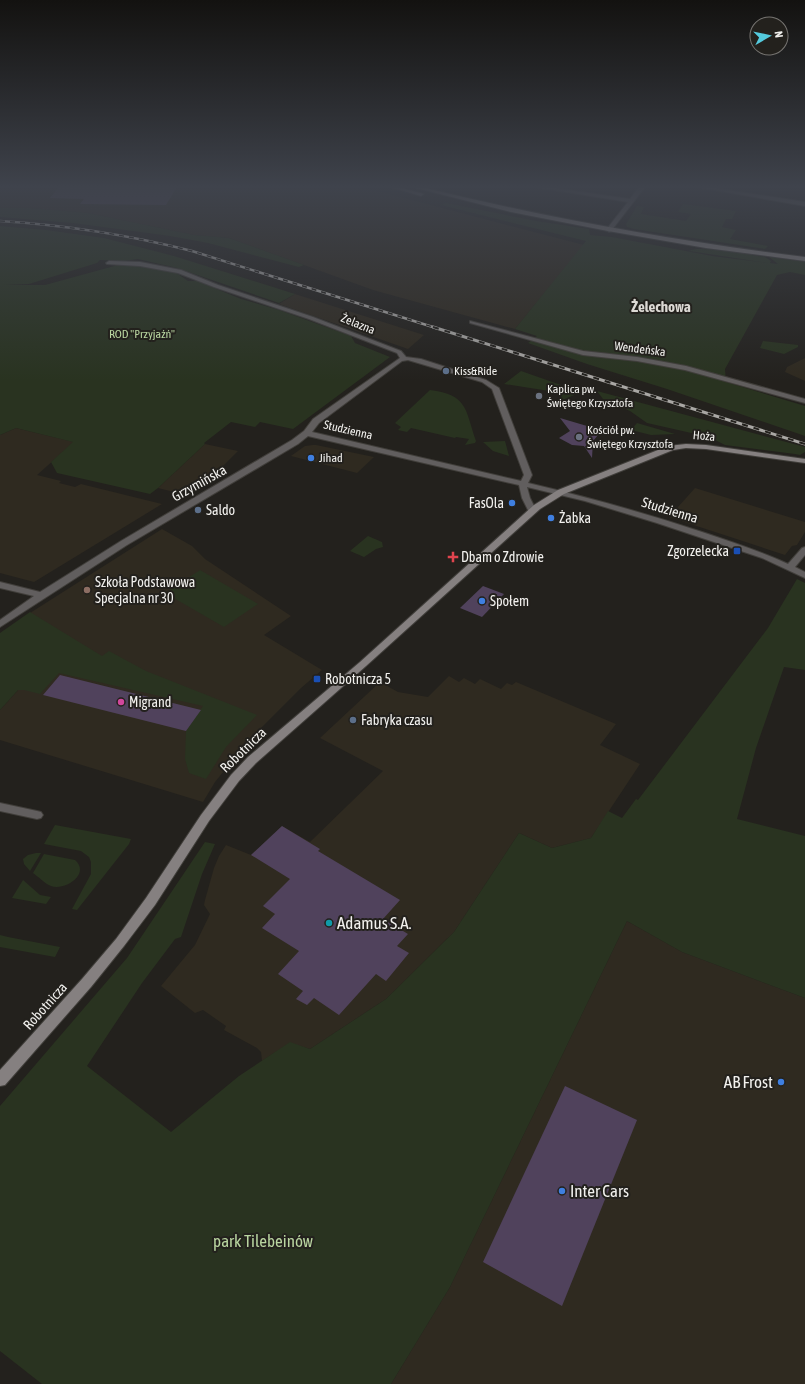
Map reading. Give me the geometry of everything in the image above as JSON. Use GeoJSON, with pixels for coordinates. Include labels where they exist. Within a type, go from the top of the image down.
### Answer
{"type":"FeatureCollection","features":[{"type":"Feature","properties":{"kind":"street"},"geometry":{"type":"LineString","coordinates":[[750,252],[805,259]]}},
{"type":"Feature","properties":{"kind":"street","name":"Żelazna"},"geometry":{"type":"LineString","coordinates":[[109,263],[140,264],[179,271],[216,286],[345,331],[399,352],[404,359],[419,360],[484,381],[495,388],[528,475],[523,485]]}},
{"type":"Feature","properties":{"kind":"street","name":"Wendeńska"},"geometry":{"type":"LineString","coordinates":[[472,322],[583,353],[675,365],[805,401]]}},
{"type":"Feature","properties":{"kind":"street","name":"Grzymińska"},"geometry":{"type":"LineString","coordinates":[[0,624],[40,595],[173,513],[286,449],[307,432],[316,421],[394,362],[404,359]]}},
{"type":"Feature","properties":{"kind":"street","name":"Studzienna"},"geometry":{"type":"LineString","coordinates":[[307,432],[523,485],[561,492],[667,523],[758,554],[805,575]]}},
{"type":"Feature","properties":{"kind":"street","name":"Hoża"},"geometry":{"type":"LineString","coordinates":[[561,492],[666,450],[678,447],[706,447],[805,461]]}},
{"type":"Feature","properties":{"kind":"street"},"geometry":{"type":"LineString","coordinates":[[523,485],[526,499],[532,510]]}},
{"type":"Feature","properties":{"kind":"street","name":"Robotnicza"},"geometry":{"type":"LineString","coordinates":[[0,1080],[89,980],[120,942],[153,898],[215,804],[237,775],[252,760],[334,690],[419,614],[532,510],[561,492]]}},
{"type":"Feature","properties":{"kind":"street"},"geometry":{"type":"LineString","coordinates":[[790,567],[805,550]]}},
{"type":"Feature","properties":{"kind":"street"},"geometry":{"type":"LineString","coordinates":[[0,584],[40,595]]}},
{"type":"Feature","properties":{"kind":"street"},"geometry":{"type":"LineString","coordinates":[[0,806],[37,815]]}},
{"type":"Feature","properties":{"kind":"shaded area"},"geometry":{"type":"Polygon","coordinates":[[[267,252],[579,252],[515,329],[373,290],[267,252]]]}},
{"type":"Feature","properties":{"kind":"shaded area"},"geometry":{"type":"Polygon","coordinates":[[[295,294],[424,335],[408,349],[279,304],[295,294]]]}},
{"type":"Feature","properties":{"kind":"shaded area"},"geometry":{"type":"Polygon","coordinates":[[[805,358],[805,381],[785,372],[787,367],[805,358]]]}},
{"type":"Feature","properties":{"kind":"shaded area"},"geometry":{"type":"Polygon","coordinates":[[[16,428],[74,442],[37,475],[61,481],[59,483],[75,487],[81,484],[162,504],[34,582],[0,573],[0,435],[16,428]]]}},
{"type":"Feature","properties":{"kind":"shaded area"},"geometry":{"type":"Polygon","coordinates":[[[205,444],[238,451],[208,481],[182,494],[158,488],[205,444]]]}},
{"type":"Feature","properties":{"kind":"shaded area"},"geometry":{"type":"Polygon","coordinates":[[[316,445],[374,457],[357,473],[291,456],[305,446],[316,445]]]}},
{"type":"Feature","properties":{"kind":"shaded area"},"geometry":{"type":"Polygon","coordinates":[[[695,488],[805,522],[805,532],[797,545],[792,546],[785,555],[669,517],[695,488]]]}},
{"type":"Feature","properties":{"kind":"shaded area"},"geometry":{"type":"Polygon","coordinates":[[[162,529],[192,546],[205,559],[291,616],[264,635],[322,670],[301,688],[249,740],[215,782],[203,802],[0,740],[0,710],[18,690],[30,613],[162,529]]]}},
{"type":"Feature","properties":{"kind":"shaded area"},"geometry":{"type":"Polygon","coordinates":[[[449,676],[459,682],[464,678],[475,684],[480,679],[501,689],[507,683],[512,685],[516,682],[616,724],[600,745],[640,764],[591,838],[552,848],[519,833],[454,932],[386,999],[310,1049],[290,1043],[262,1061],[261,1052],[257,1048],[224,1030],[226,1026],[203,1010],[195,1013],[161,986],[195,945],[210,914],[204,905],[214,868],[219,856],[226,845],[251,855],[282,826],[310,842],[383,771],[320,738],[380,682],[398,692],[428,697],[449,676]]]}},
{"type":"Feature","properties":{"kind":"shaded area"},"geometry":{"type":"Polygon","coordinates":[[[627,921],[682,952],[805,998],[805,1384],[391,1384],[450,1287],[627,921]]]}},
{"type":"Feature","properties":{"kind":"green space","name":"ROD \"Przyjaźń\""},"geometry":{"type":"Polygon","coordinates":[[[0,252],[157,252],[174,256],[295,294],[279,303],[177,268],[138,259],[124,261],[100,260],[97,263],[29,284],[4,285],[45,285],[118,265],[131,264],[175,272],[188,281],[197,281],[241,299],[279,310],[351,336],[355,343],[390,357],[293,429],[260,422],[255,427],[231,422],[204,443],[205,444],[150,494],[57,473],[51,462],[73,442],[16,428],[0,435],[0,252]]]}},
{"type":"Feature","properties":{"kind":"green space"},"geometry":{"type":"Polygon","coordinates":[[[241,252],[267,252],[304,265],[299,267],[241,252]]]}},
{"type":"Feature","properties":{"kind":"green space"},"geometry":{"type":"Polygon","coordinates":[[[577,252],[689,252],[768,263],[693,252],[726,252],[765,257],[771,261],[770,263],[778,264],[769,257],[805,262],[805,275],[790,272],[777,275],[725,369],[726,382],[805,406],[805,436],[528,343],[537,336],[515,329],[577,252]]]}},
{"type":"Feature","properties":{"kind":"green space"},"geometry":{"type":"Polygon","coordinates":[[[763,341],[798,345],[798,347],[784,354],[760,348],[763,341]]]}},
{"type":"Feature","properties":{"kind":"green space"},"geometry":{"type":"Polygon","coordinates":[[[521,371],[581,392],[560,400],[562,393],[504,384],[521,371]]]}},
{"type":"Feature","properties":{"kind":"green space"},"geometry":{"type":"Polygon","coordinates":[[[430,390],[442,392],[452,396],[463,405],[470,420],[476,441],[475,443],[465,445],[469,439],[455,438],[411,428],[407,432],[398,430],[401,427],[395,423],[430,390]]]}},
{"type":"Feature","properties":{"kind":"green space"},"geometry":{"type":"Polygon","coordinates":[[[597,391],[805,447],[805,452],[800,455],[725,445],[709,437],[647,423],[630,411],[603,399],[597,391]]]}},
{"type":"Feature","properties":{"kind":"green space"},"geometry":{"type":"Polygon","coordinates":[[[637,423],[675,434],[651,435],[631,430],[637,423]]]}},
{"type":"Feature","properties":{"kind":"green space"},"geometry":{"type":"Polygon","coordinates":[[[505,441],[509,456],[493,451],[483,442],[505,441]]]}},
{"type":"Feature","properties":{"kind":"green space"},"geometry":{"type":"Polygon","coordinates":[[[368,536],[382,542],[383,547],[376,549],[364,557],[350,551],[368,536]]]}},
{"type":"Feature","properties":{"kind":"green space"},"geometry":{"type":"Polygon","coordinates":[[[200,570],[258,604],[224,627],[165,593],[200,570]]]}},
{"type":"Feature","properties":{"kind":"green space","name":"park Tilebeinów"},"geometry":{"type":"Polygon","coordinates":[[[797,579],[805,583],[805,670],[784,667],[756,748],[737,819],[805,836],[805,998],[682,952],[627,921],[450,1287],[391,1384],[42,1384],[0,1351],[0,1106],[127,958],[205,842],[215,844],[202,874],[181,937],[175,939],[142,983],[87,1066],[171,1132],[239,1076],[290,1042],[310,1049],[386,999],[454,932],[519,833],[552,848],[591,838],[608,811],[622,818],[636,799],[638,800],[768,628],[797,579]]]}},
{"type":"Feature","properties":{"kind":"green space"},"geometry":{"type":"Polygon","coordinates":[[[30,612],[102,656],[109,651],[146,671],[257,715],[226,747],[206,779],[189,773],[185,759],[186,731],[203,706],[59,673],[40,694],[18,690],[0,710],[0,633],[30,612]]]}},
{"type":"Feature","properties":{"kind":"green space"},"geometry":{"type":"Polygon","coordinates":[[[55,825],[131,839],[129,844],[77,910],[72,909],[91,874],[91,862],[89,857],[81,851],[44,844],[55,825]]]}},
{"type":"Feature","properties":{"kind":"green space"},"geometry":{"type":"Polygon","coordinates":[[[41,853],[30,871],[24,864],[23,859],[28,855],[41,853]]]}},
{"type":"Feature","properties":{"kind":"green space"},"geometry":{"type":"Polygon","coordinates":[[[44,854],[75,860],[79,865],[80,871],[78,876],[69,884],[63,886],[57,887],[46,884],[33,873],[44,854]]]}},
{"type":"Feature","properties":{"kind":"green space"},"geometry":{"type":"Polygon","coordinates":[[[23,880],[40,895],[51,897],[46,904],[12,898],[23,880]]]}},
{"type":"Feature","properties":{"kind":"green space"},"geometry":{"type":"Polygon","coordinates":[[[0,935],[60,947],[55,957],[0,947],[0,935]]]}},
{"type":"Feature","properties":{"kind":"building","name":"Kościół pw. Świętego Krzysztofa"},"geometry":{"type":"Polygon","coordinates":[[[560,418],[587,426],[604,428],[593,441],[592,458],[584,446],[572,445],[559,438],[570,431],[560,418]]]}},
{"type":"Feature","properties":{"kind":"building","name":"Społem"},"geometry":{"type":"Polygon","coordinates":[[[483,586],[504,594],[482,617],[460,608],[483,586]]]}},
{"type":"Feature","properties":{"kind":"building","name":"Migrand"},"geometry":{"type":"Polygon","coordinates":[[[60,675],[201,710],[186,731],[43,695],[60,675]]]}},
{"type":"Feature","properties":{"kind":"building","name":"Adamus S.A."},"geometry":{"type":"Polygon","coordinates":[[[282,826],[320,849],[318,851],[400,900],[383,919],[408,934],[397,946],[409,953],[386,981],[376,974],[339,1015],[314,998],[307,1005],[296,999],[303,991],[278,974],[299,951],[262,928],[275,914],[263,906],[290,879],[251,855],[282,826]]]}},
{"type":"Feature","properties":{"kind":"building","name":"Inter Cars"},"geometry":{"type":"Polygon","coordinates":[[[565,1086],[637,1120],[562,1306],[483,1262],[565,1086]]]}},
{"type":"Feature","properties":{"kind":"railway"},"geometry":{"type":"LineString","coordinates":[[194,252],[436,328]]}},
{"type":"Feature","properties":{"kind":"railway"},"geometry":{"type":"LineString","coordinates":[[433,327],[805,444]]}},
{"type":"Feature","properties":{"kind":"place","name":"Kiss&Ride"},"geometry":{"type":"Point","coordinates":[446,371]}},
{"type":"Feature","properties":{"kind":"place","name":"Kaplica pw. Świętego Krzysztofa"},"geometry":{"type":"Point","coordinates":[539,396]}},
{"type":"Feature","properties":{"kind":"place","name":"Kościół pw. Świętego Krzysztofa"},"geometry":{"type":"Point","coordinates":[579,437]}},
{"type":"Feature","properties":{"kind":"place","name":"Jihad"},"geometry":{"type":"Point","coordinates":[311,458]}},
{"type":"Feature","properties":{"kind":"place","name":"FasOla"},"geometry":{"type":"Point","coordinates":[512,503]}},
{"type":"Feature","properties":{"kind":"place","name":"Saldo"},"geometry":{"type":"Point","coordinates":[198,510]}},
{"type":"Feature","properties":{"kind":"place","name":"Żabka"},"geometry":{"type":"Point","coordinates":[551,518]}},
{"type":"Feature","properties":{"kind":"place","name":"Zgorzelecka"},"geometry":{"type":"Point","coordinates":[737,551]}},
{"type":"Feature","properties":{"kind":"place","name":"Dbam o Zdrowie"},"geometry":{"type":"Point","coordinates":[453,557]}},
{"type":"Feature","properties":{"kind":"place","name":"Szkoła Podstawowa Specjalna nr 30"},"geometry":{"type":"Point","coordinates":[87,590]}},
{"type":"Feature","properties":{"kind":"place","name":"Społem"},"geometry":{"type":"Point","coordinates":[482,601]}},
{"type":"Feature","properties":{"kind":"place","name":"Robotnicza 5"},"geometry":{"type":"Point","coordinates":[317,679]}},
{"type":"Feature","properties":{"kind":"place","name":"Migrand"},"geometry":{"type":"Point","coordinates":[121,702]}},
{"type":"Feature","properties":{"kind":"place","name":"Fabryka czasu"},"geometry":{"type":"Point","coordinates":[353,720]}},
{"type":"Feature","properties":{"kind":"place","name":"Adamus S.A."},"geometry":{"type":"Point","coordinates":[329,923]}},
{"type":"Feature","properties":{"kind":"place","name":"AB Frost"},"geometry":{"type":"Point","coordinates":[781,1082]}},
{"type":"Feature","properties":{"kind":"place","name":"Inter Cars"},"geometry":{"type":"Point","coordinates":[562,1191]}},
{"type":"Feature","properties":{"kind":"district","name":"Żelechowa"},"geometry":{"type":"Point","coordinates":[661,307]}}]}
